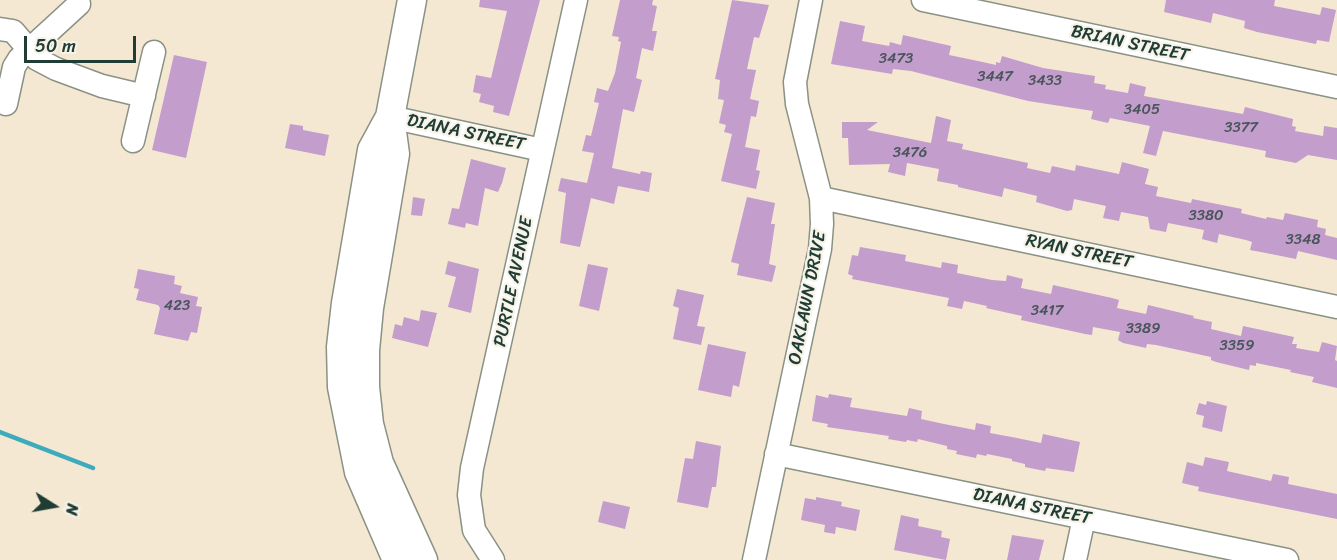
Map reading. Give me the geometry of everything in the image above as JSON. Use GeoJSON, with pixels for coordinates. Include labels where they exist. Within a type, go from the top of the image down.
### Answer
{"type":"FeatureCollection","features":[{"type":"Feature","properties":{"kind":"main road"},"geometry":{"type":"LineString","coordinates":[[397,560],[359,472],[342,387],[341,347],[346,303],[372,150],[390,117],[412,0]]}},
{"type":"Feature","properties":{"kind":"main road"},"geometry":{"type":"LineString","coordinates":[[390,117],[395,154],[369,308],[365,350],[365,387],[369,424],[379,463],[423,560]]}},
{"type":"Feature","properties":{"kind":"street","name":"PURTLE AVENUE"},"geometry":{"type":"LineString","coordinates":[[493,560],[474,530],[469,495],[472,468],[576,0]]}},
{"type":"Feature","properties":{"kind":"street","name":"OAKLAWN DRIVE"},"geometry":{"type":"LineString","coordinates":[[754,560],[819,249],[821,198],[797,104],[795,82],[811,0]]}},
{"type":"Feature","properties":{"kind":"street","name":"BRIAN STREET"},"geometry":{"type":"LineString","coordinates":[[923,0],[1337,87]]}},
{"type":"Feature","properties":{"kind":"street"},"geometry":{"type":"LineString","coordinates":[[6,104],[14,67],[79,4]]}},
{"type":"Feature","properties":{"kind":"street"},"geometry":{"type":"LineString","coordinates":[[0,29],[13,31],[36,59],[56,69],[102,86],[144,96]]}},
{"type":"Feature","properties":{"kind":"street"},"geometry":{"type":"LineString","coordinates":[[133,141],[154,52]]}},
{"type":"Feature","properties":{"kind":"street","name":"DIANA STREET"},"geometry":{"type":"LineString","coordinates":[[390,117],[542,150]]}},
{"type":"Feature","properties":{"kind":"street","name":"RYAN STREET"},"geometry":{"type":"LineString","coordinates":[[821,198],[1337,307]]}},
{"type":"Feature","properties":{"kind":"street","name":"DIANA STREET"},"geometry":{"type":"LineString","coordinates":[[776,454],[1287,560]]}},
{"type":"Feature","properties":{"kind":"street"},"geometry":{"type":"LineString","coordinates":[[1075,560],[1084,518]]}},
{"type":"Feature","properties":{"kind":"building"},"geometry":{"type":"Polygon","coordinates":[[[480,0],[540,0],[509,116],[493,112],[494,106],[479,102],[481,94],[473,92],[476,75],[491,78],[507,11],[479,7],[480,0]]]}},
{"type":"Feature","properties":{"kind":"building"},"geometry":{"type":"Polygon","coordinates":[[[620,0],[653,0],[652,5],[657,6],[652,31],[657,31],[653,51],[642,48],[636,78],[642,80],[634,112],[623,109],[612,168],[640,174],[641,171],[652,173],[649,192],[618,186],[614,204],[591,198],[580,247],[560,243],[566,193],[558,191],[561,178],[587,183],[594,153],[582,151],[586,135],[591,136],[599,103],[594,102],[597,88],[608,91],[615,73],[621,42],[618,41],[619,37],[612,36],[620,0]]]}},
{"type":"Feature","properties":{"kind":"building"},"geometry":{"type":"Polygon","coordinates":[[[732,0],[769,5],[759,38],[754,37],[747,69],[756,70],[750,99],[759,101],[756,117],[751,116],[745,147],[760,150],[756,170],[760,171],[756,189],[721,181],[732,134],[724,132],[726,125],[719,123],[724,100],[718,99],[720,80],[715,79],[732,0]]]}},
{"type":"Feature","properties":{"kind":"building"},"geometry":{"type":"Polygon","coordinates":[[[1166,0],[1275,0],[1274,6],[1320,15],[1322,7],[1336,10],[1329,42],[1317,40],[1316,44],[1257,32],[1244,28],[1245,21],[1213,13],[1211,23],[1164,12],[1166,0]]]}},
{"type":"Feature","properties":{"kind":"building"},"geometry":{"type":"Polygon","coordinates":[[[840,21],[865,26],[862,41],[889,46],[890,42],[901,45],[903,35],[951,46],[949,55],[996,65],[996,62],[1000,63],[1002,56],[1043,68],[1095,76],[1094,83],[1106,85],[1105,89],[1128,93],[1130,83],[1146,87],[1144,96],[1243,114],[1245,107],[1293,119],[1292,126],[1296,127],[1295,131],[1323,136],[1324,126],[1337,128],[1337,160],[1308,155],[1296,163],[1265,157],[1266,151],[1163,131],[1156,156],[1143,153],[1150,126],[1110,118],[1108,123],[1091,119],[1093,111],[1028,101],[911,71],[893,69],[892,74],[831,64],[840,21]]]}},
{"type":"Feature","properties":{"kind":"building"},"geometry":{"type":"Polygon","coordinates":[[[174,55],[207,62],[186,158],[152,150],[174,55]]]}},
{"type":"Feature","properties":{"kind":"building"},"geometry":{"type":"Polygon","coordinates":[[[936,116],[951,120],[947,141],[963,144],[962,149],[1028,163],[1027,168],[1050,173],[1052,166],[1075,171],[1076,165],[1119,174],[1122,162],[1149,169],[1145,184],[1158,187],[1156,196],[1191,203],[1192,199],[1242,209],[1241,213],[1266,219],[1267,217],[1283,220],[1285,213],[1318,220],[1317,227],[1326,229],[1325,235],[1337,238],[1337,260],[1298,251],[1296,259],[1250,250],[1252,242],[1219,234],[1217,243],[1202,239],[1204,230],[1168,223],[1166,232],[1150,229],[1148,217],[1121,212],[1119,221],[1103,218],[1106,206],[1074,199],[1072,210],[1067,211],[1036,202],[1037,196],[1004,188],[1002,197],[958,187],[958,185],[937,181],[939,169],[907,163],[905,176],[888,172],[890,164],[849,165],[848,138],[842,138],[842,122],[878,122],[867,130],[931,143],[936,116]]]}},
{"type":"Feature","properties":{"kind":"building"},"geometry":{"type":"Polygon","coordinates":[[[290,124],[303,126],[303,130],[329,135],[325,156],[285,148],[290,124]]]}},
{"type":"Feature","properties":{"kind":"building"},"geometry":{"type":"Polygon","coordinates":[[[471,159],[506,168],[498,192],[485,188],[478,226],[466,223],[465,228],[448,224],[452,208],[459,209],[471,159]]]}},
{"type":"Feature","properties":{"kind":"building"},"geometry":{"type":"Polygon","coordinates":[[[413,197],[425,199],[422,216],[411,215],[413,197]]]}},
{"type":"Feature","properties":{"kind":"building"},"geometry":{"type":"Polygon","coordinates":[[[747,197],[775,203],[771,224],[775,224],[769,264],[776,266],[772,282],[737,275],[739,264],[731,262],[747,197]]]}},
{"type":"Feature","properties":{"kind":"building"},"geometry":{"type":"Polygon","coordinates":[[[860,247],[906,255],[905,261],[941,268],[942,262],[958,265],[957,273],[992,280],[1006,281],[1007,275],[1023,279],[1021,288],[1051,294],[1053,285],[1112,298],[1119,300],[1117,308],[1146,314],[1148,305],[1212,322],[1211,329],[1241,336],[1243,326],[1294,337],[1292,344],[1297,344],[1296,348],[1319,352],[1322,342],[1337,346],[1335,360],[1337,361],[1337,388],[1312,382],[1314,377],[1290,372],[1291,370],[1256,363],[1256,366],[1250,365],[1249,370],[1216,362],[1211,360],[1211,357],[1156,345],[1147,344],[1146,348],[1123,343],[1118,340],[1120,332],[1093,327],[1092,335],[1085,334],[1021,320],[1022,316],[986,308],[987,306],[964,301],[962,309],[947,306],[949,298],[852,279],[853,276],[848,274],[852,255],[858,256],[860,247]]]}},
{"type":"Feature","properties":{"kind":"building"},"geometry":{"type":"Polygon","coordinates":[[[448,261],[479,269],[471,313],[448,307],[456,277],[445,274],[448,261]]]}},
{"type":"Feature","properties":{"kind":"building"},"geometry":{"type":"Polygon","coordinates":[[[588,264],[608,268],[599,311],[579,306],[588,264]]]}},
{"type":"Feature","properties":{"kind":"building"},"geometry":{"type":"Polygon","coordinates":[[[138,269],[175,276],[174,284],[182,286],[180,293],[198,297],[196,306],[202,307],[197,333],[191,332],[188,341],[154,334],[160,308],[158,305],[136,300],[139,289],[134,288],[138,269]]]}},
{"type":"Feature","properties":{"kind":"building"},"geometry":{"type":"Polygon","coordinates":[[[677,289],[704,295],[697,326],[705,327],[701,345],[673,339],[679,308],[673,306],[677,289]]]}},
{"type":"Feature","properties":{"kind":"building"},"geometry":{"type":"Polygon","coordinates":[[[421,310],[437,313],[428,347],[392,338],[395,324],[402,326],[404,317],[419,321],[421,310]]]}},
{"type":"Feature","properties":{"kind":"building"},"geometry":{"type":"Polygon","coordinates":[[[708,344],[746,352],[739,387],[733,385],[731,397],[698,390],[708,344]]]}},
{"type":"Feature","properties":{"kind":"building"},"geometry":{"type":"Polygon","coordinates":[[[829,394],[852,398],[850,407],[907,416],[909,408],[922,411],[921,419],[944,424],[975,430],[976,423],[991,426],[990,433],[1041,443],[1043,434],[1080,442],[1074,472],[1046,468],[1045,471],[1025,467],[1025,464],[1012,461],[1012,459],[987,454],[986,456],[977,454],[976,458],[956,454],[957,451],[947,449],[947,446],[918,439],[917,442],[907,440],[906,442],[888,439],[889,436],[827,427],[828,424],[812,421],[816,395],[828,398],[829,394]]]}},
{"type":"Feature","properties":{"kind":"building"},"geometry":{"type":"Polygon","coordinates":[[[1207,401],[1227,406],[1222,432],[1202,427],[1204,416],[1196,414],[1199,403],[1206,405],[1207,401]]]}},
{"type":"Feature","properties":{"kind":"building"},"geometry":{"type":"Polygon","coordinates":[[[696,441],[721,446],[716,487],[712,487],[708,508],[677,502],[685,458],[693,459],[696,441]]]}},
{"type":"Feature","properties":{"kind":"building"},"geometry":{"type":"Polygon","coordinates":[[[1205,457],[1229,462],[1227,471],[1271,481],[1273,474],[1289,477],[1288,484],[1337,494],[1337,519],[1198,491],[1199,487],[1182,483],[1187,462],[1203,466],[1205,457]]]}},
{"type":"Feature","properties":{"kind":"building"},"geometry":{"type":"Polygon","coordinates":[[[816,497],[842,502],[841,506],[860,510],[856,531],[836,527],[835,534],[824,532],[825,525],[801,520],[805,498],[816,500],[816,497]]]}},
{"type":"Feature","properties":{"kind":"building"},"geometry":{"type":"Polygon","coordinates":[[[603,501],[630,507],[625,529],[598,522],[603,501]]]}},
{"type":"Feature","properties":{"kind":"building"},"geometry":{"type":"Polygon","coordinates":[[[901,515],[919,519],[918,526],[942,531],[941,537],[950,539],[946,560],[894,550],[901,515]]]}},
{"type":"Feature","properties":{"kind":"building"},"geometry":{"type":"Polygon","coordinates":[[[1012,535],[1044,540],[1039,560],[1007,560],[1012,535]]]}},
{"type":"Feature","properties":{"kind":"waterway"},"geometry":{"type":"LineString","coordinates":[[0,432],[93,468]]}}]}
